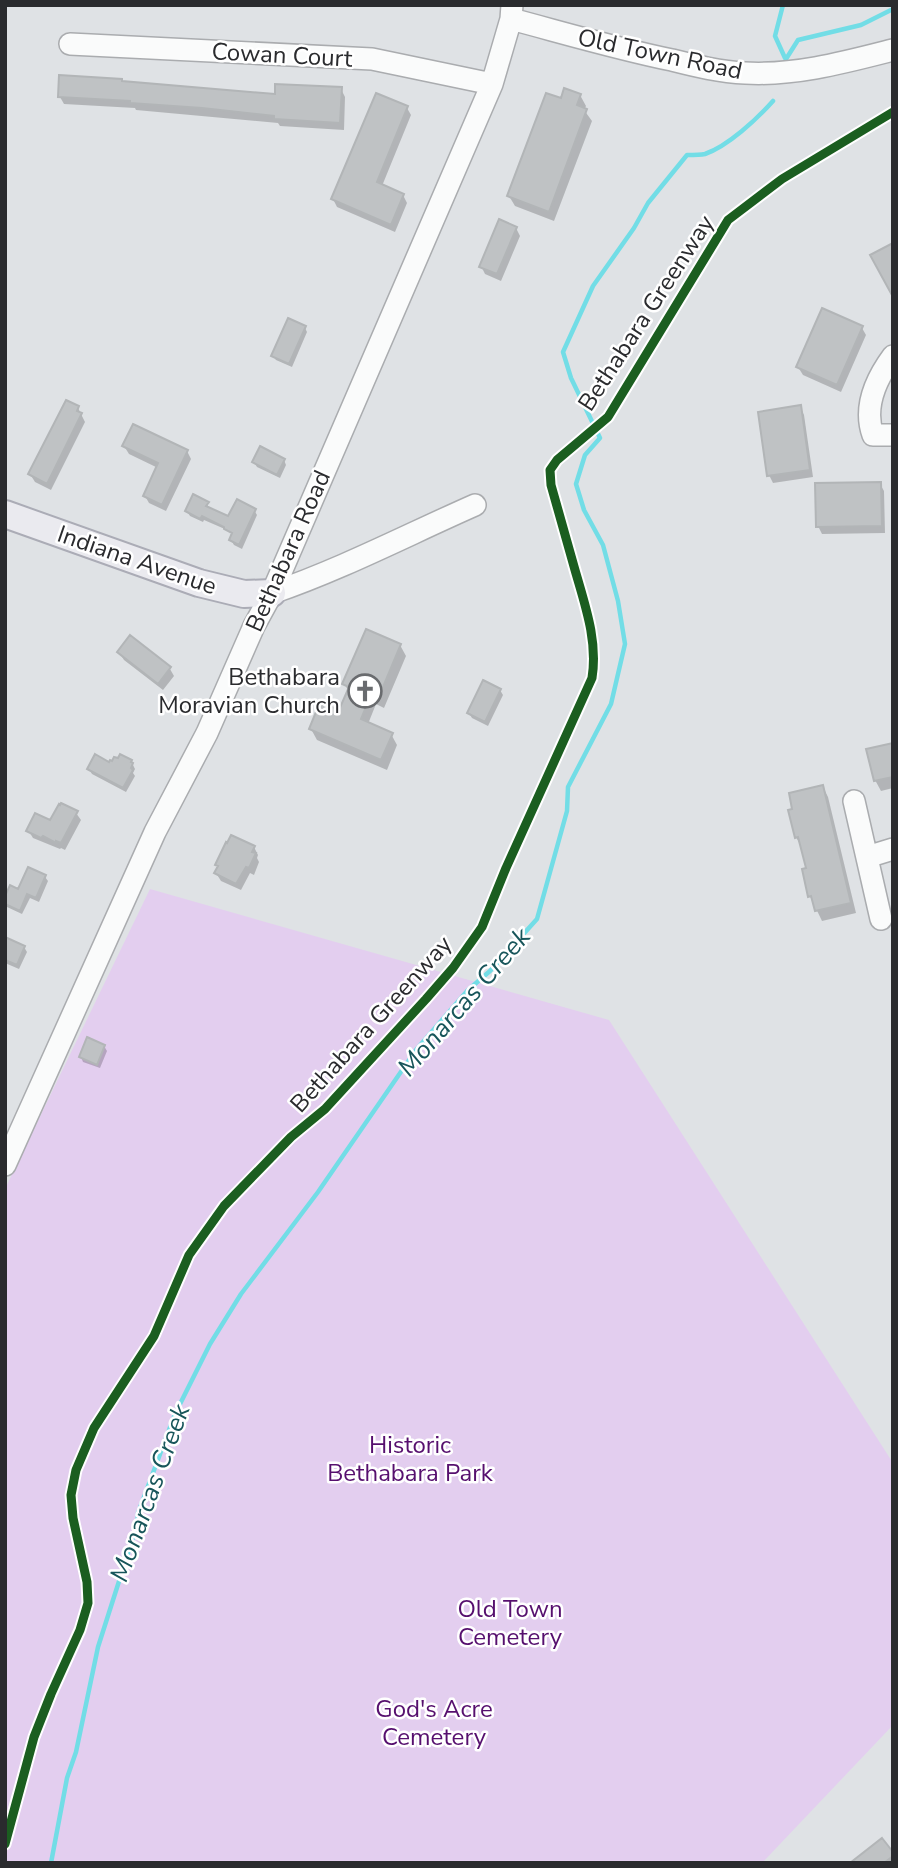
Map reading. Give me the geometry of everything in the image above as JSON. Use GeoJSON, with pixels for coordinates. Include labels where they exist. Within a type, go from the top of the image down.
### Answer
{"type":"FeatureCollection","features":[{"type":"Feature","properties":{"kind":"main road","name":"Indiana Avenue"},"geometry":{"type":"LineString","coordinates":[[5,514],[207,585],[244,594],[272,593]]}},
{"type":"Feature","properties":{"kind":"street","name":"Old Town Road"},"geometry":{"type":"LineString","coordinates":[[512,12],[652,56],[744,73],[811,68],[893,50]]}},
{"type":"Feature","properties":{"kind":"street","name":"Bethabara Road"},"geometry":{"type":"LineString","coordinates":[[5,1165],[155,832],[207,733],[254,626],[272,593],[492,84],[512,12]]}},
{"type":"Feature","properties":{"kind":"street","name":"Cowan Court"},"geometry":{"type":"LineString","coordinates":[[70,44],[372,59],[492,84]]}},
{"type":"Feature","properties":{"kind":"street"},"geometry":{"type":"LineString","coordinates":[[893,356],[883,370],[869,413],[873,435],[893,435]]}},
{"type":"Feature","properties":{"kind":"street"},"geometry":{"type":"LineString","coordinates":[[272,593],[368,555],[475,505]]}},
{"type":"Feature","properties":{"kind":"street"},"geometry":{"type":"LineString","coordinates":[[854,801],[881,919]]}},
{"type":"Feature","properties":{"kind":"street"},"geometry":{"type":"LineString","coordinates":[[867,857],[893,849]]}},
{"type":"Feature","properties":{"kind":"green space","name":"Historic Bethabara Park"},"geometry":{"type":"Polygon","coordinates":[[[150,889],[609,1020],[893,1463],[893,1725],[762,1863],[5,1863],[5,1189],[150,889]]]}},
{"type":"Feature","properties":{"kind":"building"},"geometry":{"type":"Polygon","coordinates":[[[59,75],[275,94],[275,84],[342,87],[340,123],[274,119],[274,116],[130,101],[58,97],[59,75]]]}},
{"type":"Feature","properties":{"kind":"building"},"geometry":{"type":"Polygon","coordinates":[[[564,88],[581,94],[577,105],[587,109],[549,212],[507,196],[546,93],[561,98],[564,88]]]}},
{"type":"Feature","properties":{"kind":"building"},"geometry":{"type":"Polygon","coordinates":[[[376,93],[408,106],[377,182],[404,194],[391,225],[331,199],[376,93]]]}},
{"type":"Feature","properties":{"kind":"building"},"geometry":{"type":"Polygon","coordinates":[[[499,219],[517,227],[497,274],[479,267],[499,219]]]}},
{"type":"Feature","properties":{"kind":"building"},"geometry":{"type":"Polygon","coordinates":[[[893,243],[893,297],[870,255],[893,243]]]}},
{"type":"Feature","properties":{"kind":"building"},"geometry":{"type":"Polygon","coordinates":[[[822,308],[863,326],[837,385],[796,367],[822,308]]]}},
{"type":"Feature","properties":{"kind":"building"},"geometry":{"type":"Polygon","coordinates":[[[288,318],[306,326],[289,364],[271,356],[288,318]]]}},
{"type":"Feature","properties":{"kind":"building"},"geometry":{"type":"Polygon","coordinates":[[[66,400],[79,406],[77,411],[82,413],[47,484],[28,474],[66,400]]]}},
{"type":"Feature","properties":{"kind":"building"},"geometry":{"type":"Polygon","coordinates":[[[801,405],[810,470],[767,476],[758,412],[801,405]]]}},
{"type":"Feature","properties":{"kind":"building"},"geometry":{"type":"Polygon","coordinates":[[[133,424],[188,450],[162,505],[143,496],[158,463],[122,446],[133,424]]]}},
{"type":"Feature","properties":{"kind":"building"},"geometry":{"type":"Polygon","coordinates":[[[260,446],[285,459],[277,475],[252,462],[260,446]]]}},
{"type":"Feature","properties":{"kind":"building"},"geometry":{"type":"Polygon","coordinates":[[[881,482],[882,526],[816,527],[815,483],[881,482]]]}},
{"type":"Feature","properties":{"kind":"building"},"geometry":{"type":"Polygon","coordinates":[[[193,494],[209,502],[206,506],[228,516],[237,499],[256,509],[239,545],[229,540],[232,533],[224,527],[185,511],[193,494]]]}},
{"type":"Feature","properties":{"kind":"building","name":"Bethabara Moravian Church"},"geometry":{"type":"Polygon","coordinates":[[[366,629],[401,644],[378,699],[371,695],[361,719],[393,733],[381,760],[309,729],[320,702],[339,710],[349,687],[342,684],[366,629]]]}},
{"type":"Feature","properties":{"kind":"building"},"geometry":{"type":"Polygon","coordinates":[[[130,635],[171,667],[158,684],[117,652],[130,635]]]}},
{"type":"Feature","properties":{"kind":"building"},"geometry":{"type":"Polygon","coordinates":[[[483,680],[501,689],[485,722],[467,713],[483,680]]]}},
{"type":"Feature","properties":{"kind":"building"},"geometry":{"type":"Polygon","coordinates":[[[893,743],[893,777],[874,781],[866,749],[893,743]]]}},
{"type":"Feature","properties":{"kind":"building"},"geometry":{"type":"Polygon","coordinates":[[[95,754],[109,762],[120,754],[132,760],[133,770],[123,788],[87,769],[95,754]]]}},
{"type":"Feature","properties":{"kind":"building"},"geometry":{"type":"Polygon","coordinates":[[[823,785],[851,903],[815,911],[811,896],[808,897],[802,869],[806,868],[788,810],[792,809],[789,793],[823,785]]]}},
{"type":"Feature","properties":{"kind":"building"},"geometry":{"type":"Polygon","coordinates":[[[61,803],[78,811],[61,843],[26,831],[35,813],[50,820],[61,803]]]}},
{"type":"Feature","properties":{"kind":"building"},"geometry":{"type":"Polygon","coordinates":[[[231,835],[255,846],[252,852],[256,853],[249,868],[246,867],[236,884],[214,873],[218,866],[215,865],[231,835]]]}},
{"type":"Feature","properties":{"kind":"building"},"geometry":{"type":"Polygon","coordinates":[[[28,867],[46,875],[36,898],[27,894],[20,911],[5,904],[5,896],[10,885],[18,889],[28,867]]]}},
{"type":"Feature","properties":{"kind":"building"},"geometry":{"type":"Polygon","coordinates":[[[5,937],[25,946],[17,965],[5,960],[5,937]]]}},
{"type":"Feature","properties":{"kind":"building"},"geometry":{"type":"Polygon","coordinates":[[[87,1037],[105,1045],[97,1065],[79,1057],[87,1037]]]}},
{"type":"Feature","properties":{"kind":"building"},"geometry":{"type":"Polygon","coordinates":[[[882,1838],[893,1856],[884,1863],[850,1863],[882,1838]]]}},
{"type":"Feature","properties":{"kind":"waterway","name":"Monarcas Creek"},"geometry":{"type":"LineString","coordinates":[[783,5],[775,36],[785,58]]}},
{"type":"Feature","properties":{"kind":"waterway"},"geometry":{"type":"LineString","coordinates":[[786,59],[798,40],[861,25],[893,9]]}},
{"type":"Feature","properties":{"kind":"waterway","name":"Monarcas Creek"},"geometry":{"type":"LineString","coordinates":[[51,1863],[67,1778],[76,1752],[98,1647],[137,1525],[138,1513],[175,1414],[210,1344],[241,1294],[318,1192],[416,1050],[468,990],[490,971],[537,919],[567,811],[568,787],[611,704],[625,644],[618,601],[603,545],[584,510],[576,484],[585,455],[600,438],[571,378],[563,352],[593,286],[634,228],[648,203],[687,155],[705,154],[723,145],[751,124],[773,101]]}},
{"type":"Feature","properties":{"kind":"cycle path","name":"Bethabara Greenway"},"geometry":{"type":"LineString","coordinates":[[5,1844],[34,1737],[80,1630],[88,1603],[87,1582],[73,1518],[71,1495],[76,1470],[94,1428],[154,1336],[189,1255],[224,1206],[291,1137],[325,1109],[453,968],[482,927],[592,678],[590,623],[551,485],[550,470],[557,460],[608,417],[728,220],[782,179],[893,112]]}},
{"type":"Feature","properties":{"kind":"place","name":"Bethabara Moravian Church"},"geometry":{"type":"Point","coordinates":[365,691]}},
{"type":"Feature","properties":{"kind":"park label","name":"Old Town Cemetery"},"geometry":{"type":"Point","coordinates":[510,1623]}},
{"type":"Feature","properties":{"kind":"park label","name":"God's Acre Cemetery"},"geometry":{"type":"Point","coordinates":[434,1723]}}]}
